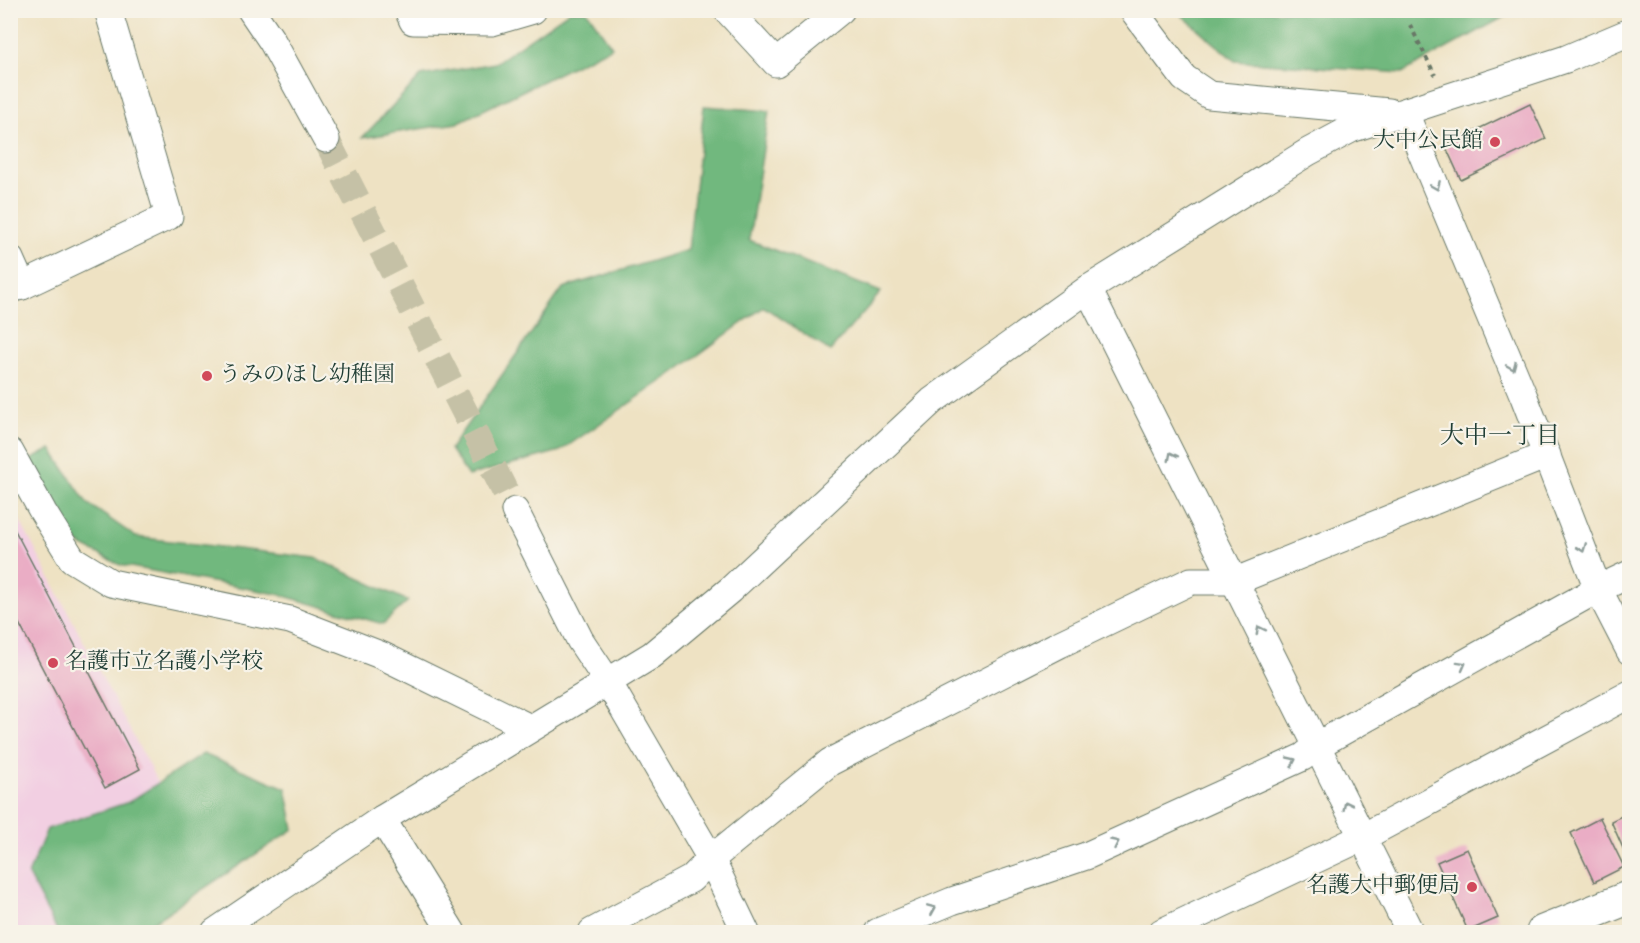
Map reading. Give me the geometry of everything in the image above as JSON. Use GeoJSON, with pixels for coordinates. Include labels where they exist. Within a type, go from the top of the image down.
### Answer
{"type":"FeatureCollection","features":[{"type":"Feature","properties":{"kind":"main road"},"geometry":{"type":"LineString","coordinates":[[1543,933],[1629,897]]}},
{"type":"Feature","properties":{"kind":"street"},"geometry":{"type":"LineString","coordinates":[[10,259],[16,288],[169,216],[108,10]]}},
{"type":"Feature","properties":{"kind":"street"},"geometry":{"type":"LineString","coordinates":[[251,10],[272,41],[326,139]]}},
{"type":"Feature","properties":{"kind":"street"},"geometry":{"type":"LineString","coordinates":[[408,10],[413,21],[492,22],[533,10]]}},
{"type":"Feature","properties":{"kind":"street"},"geometry":{"type":"LineString","coordinates":[[728,10],[776,63],[841,10]]}},
{"type":"Feature","properties":{"kind":"street"},"geometry":{"type":"LineString","coordinates":[[1133,10],[1184,78],[1209,95],[1405,113]]}},
{"type":"Feature","properties":{"kind":"street"},"geometry":{"type":"LineString","coordinates":[[215,933],[382,819],[652,655],[730,590],[932,401],[1088,289],[1308,152],[1351,129],[1566,59],[1629,32]]}},
{"type":"Feature","properties":{"kind":"street"},"geometry":{"type":"LineString","coordinates":[[1405,113],[1524,397],[1598,589],[1629,651]]}},
{"type":"Feature","properties":{"kind":"street"},"geometry":{"type":"LineString","coordinates":[[1088,289],[1410,933]]}},
{"type":"Feature","properties":{"kind":"street"},"geometry":{"type":"LineString","coordinates":[[10,452],[72,559],[111,583],[290,620],[383,656],[530,728]]}},
{"type":"Feature","properties":{"kind":"street"},"geometry":{"type":"LineString","coordinates":[[592,933],[691,879],[711,859],[830,762],[1049,649],[1191,581],[1236,581],[1546,455]]}},
{"type":"Feature","properties":{"kind":"street"},"geometry":{"type":"LineString","coordinates":[[515,511],[580,640],[608,682],[711,859],[746,933]]}},
{"type":"Feature","properties":{"kind":"street"},"geometry":{"type":"LineString","coordinates":[[878,933],[952,901],[1086,856],[1303,757],[1318,745],[1629,574]]}},
{"type":"Feature","properties":{"kind":"street"},"geometry":{"type":"LineString","coordinates":[[1162,933],[1363,837],[1629,694]]}},
{"type":"Feature","properties":{"kind":"street"},"geometry":{"type":"LineString","coordinates":[[382,819],[452,933]]}},
{"type":"Feature","properties":{"kind":"path"},"geometry":{"type":"LineString","coordinates":[[1410,25],[1440,85]]}},
{"type":"Feature","properties":{"kind":"shaded area","name":"名護市立名護小学校"},"geometry":{"type":"Polygon","coordinates":[[[10,502],[158,783],[129,802],[46,829],[28,875],[58,932],[11,932],[10,502]]]}},
{"type":"Feature","properties":{"kind":"green space"},"geometry":{"type":"Polygon","coordinates":[[[570,11],[587,11],[612,47],[457,123],[362,138],[421,76],[495,63],[570,11]]]}},
{"type":"Feature","properties":{"kind":"green space"},"geometry":{"type":"Polygon","coordinates":[[[1177,11],[1515,11],[1402,73],[1235,61],[1177,11]]]}},
{"type":"Feature","properties":{"kind":"green space"},"geometry":{"type":"Polygon","coordinates":[[[704,106],[769,111],[749,240],[881,292],[830,351],[764,307],[560,451],[468,476],[450,449],[563,288],[688,250],[704,106]]]}},
{"type":"Feature","properties":{"kind":"green space"},"geometry":{"type":"Polygon","coordinates":[[[51,449],[87,503],[136,537],[315,558],[408,601],[383,624],[277,594],[120,565],[71,540],[23,464],[51,449]]]}},
{"type":"Feature","properties":{"kind":"green space"},"geometry":{"type":"Polygon","coordinates":[[[203,754],[286,788],[294,829],[138,932],[58,932],[28,875],[47,829],[129,802],[203,754]]]}},
{"type":"Feature","properties":{"kind":"building","name":"大中公民館"},"geometry":{"type":"Polygon","coordinates":[[[1530,104],[1546,139],[1461,180],[1445,145],[1530,104]]]}},
{"type":"Feature","properties":{"kind":"building"},"geometry":{"type":"Polygon","coordinates":[[[10,521],[140,769],[105,788],[10,606],[10,521]]]}},
{"type":"Feature","properties":{"kind":"building"},"geometry":{"type":"Polygon","coordinates":[[[1630,812],[1630,864],[1611,821],[1630,812]]]}},
{"type":"Feature","properties":{"kind":"building"},"geometry":{"type":"Polygon","coordinates":[[[1600,818],[1624,867],[1594,882],[1571,833],[1600,818]]]}},
{"type":"Feature","properties":{"kind":"building"},"geometry":{"type":"Polygon","coordinates":[[[1467,849],[1498,918],[1468,931],[1437,862],[1467,849]]]}},
{"type":"Feature","properties":{"kind":"tunnel"},"geometry":{"type":"LineString","coordinates":[[326,139],[515,511]]}},
{"type":"Feature","properties":{"kind":"place","name":"大中公民館"},"geometry":{"type":"Point","coordinates":[1495,142]}},
{"type":"Feature","properties":{"kind":"place","name":"うみのほし幼稚園"},"geometry":{"type":"Point","coordinates":[207,376]}},
{"type":"Feature","properties":{"kind":"place","name":"名護市立名護小学校"},"geometry":{"type":"Point","coordinates":[53,663]}},
{"type":"Feature","properties":{"kind":"place","name":"名護大中郵便局"},"geometry":{"type":"Point","coordinates":[1472,887]}},
{"type":"Feature","properties":{"kind":"district","name":"大中一丁目"},"geometry":{"type":"Point","coordinates":[1500,437]}}]}
